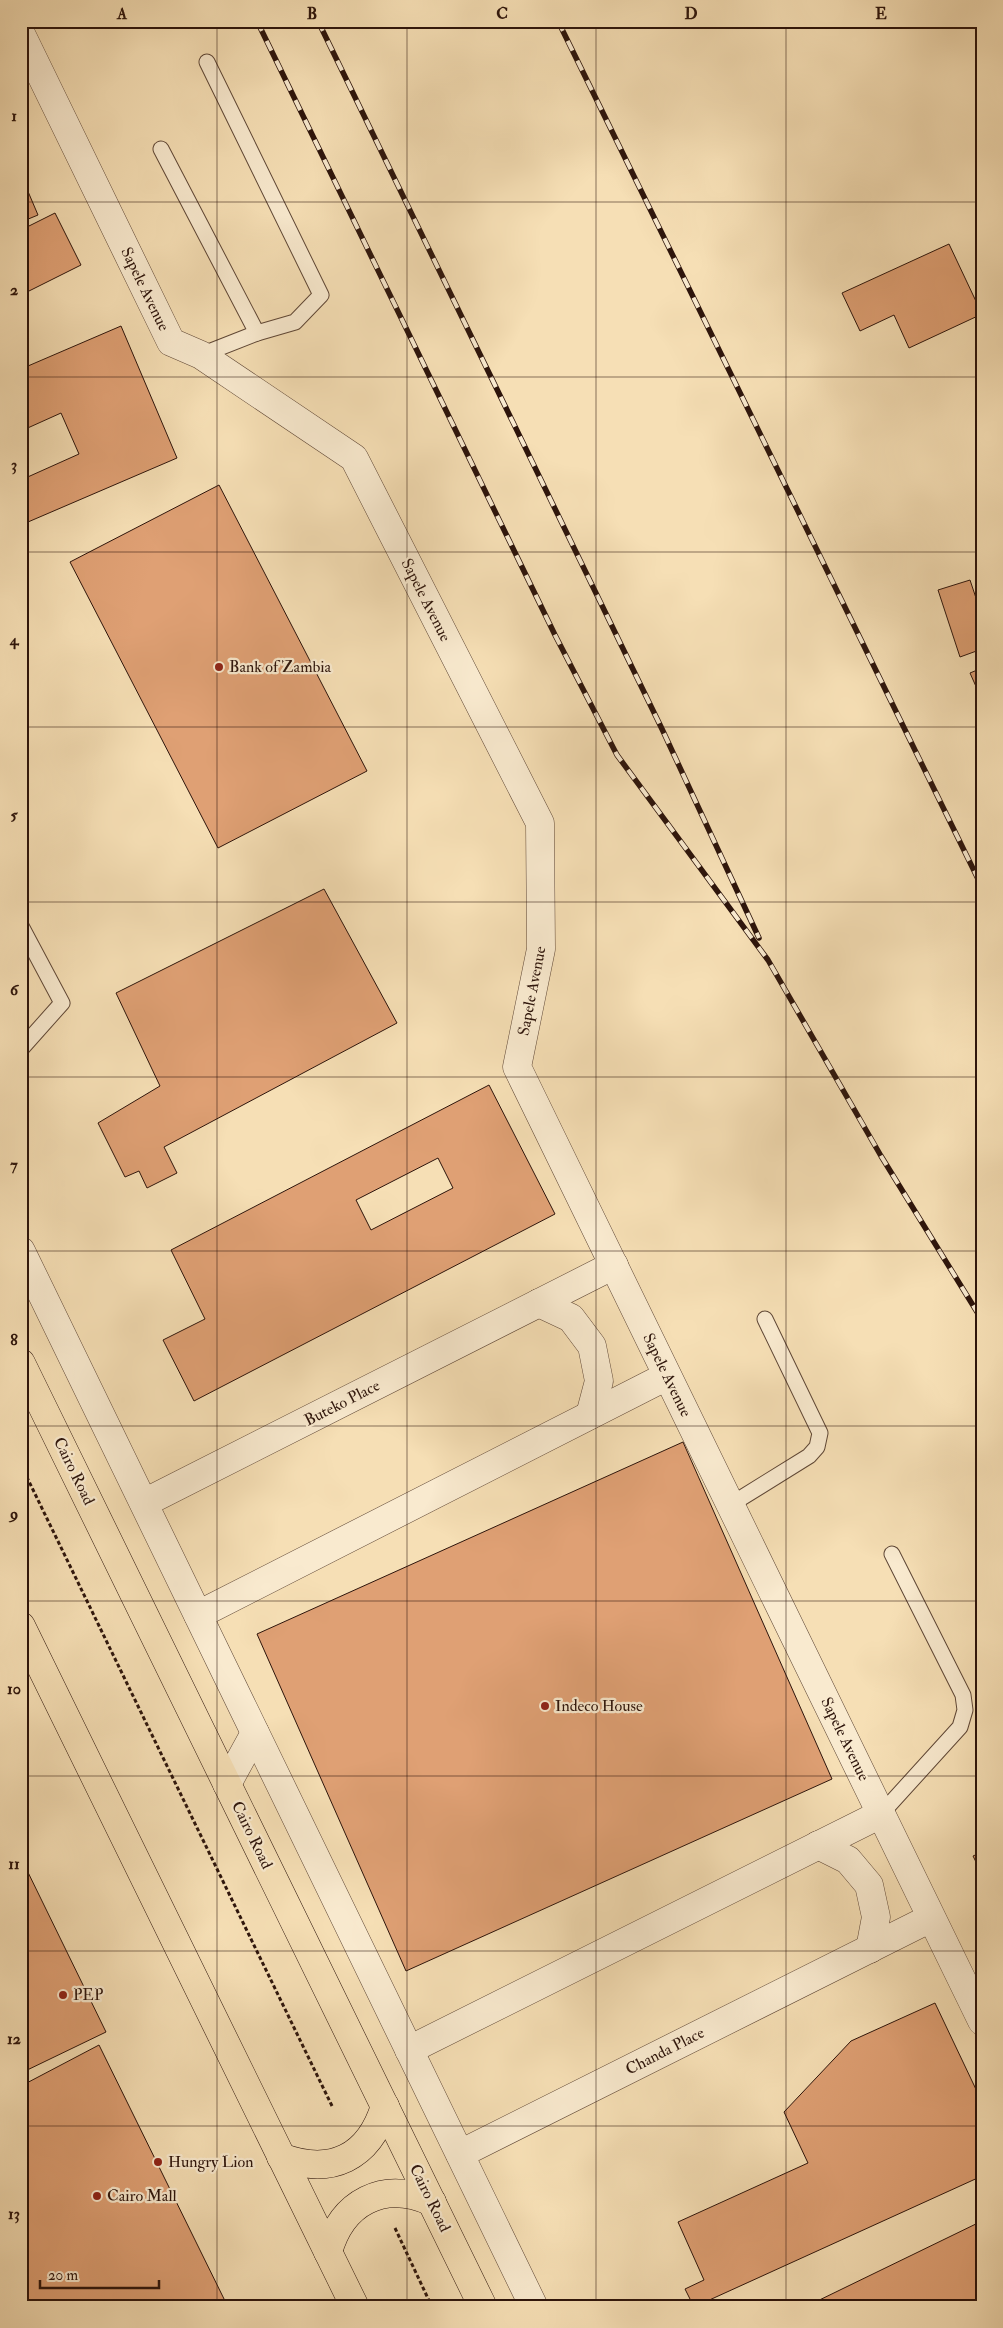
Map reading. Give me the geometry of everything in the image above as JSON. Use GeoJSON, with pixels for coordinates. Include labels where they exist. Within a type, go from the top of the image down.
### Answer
{"type":"FeatureCollection","features":[{"type":"Feature","properties":{"kind":"main road","name":"Cairo Road"},"geometry":{"type":"LineString","coordinates":[[21,1362],[483,2307]]}},
{"type":"Feature","properties":{"kind":"main road"},"geometry":{"type":"LineString","coordinates":[[21,1626],[355,2307]]}},
{"type":"Feature","properties":{"kind":"main road"},"geometry":{"type":"LineString","coordinates":[[281,2157],[315,2166],[332,2164],[349,2157],[373,2136],[385,2106]]}},
{"type":"Feature","properties":{"kind":"main road"},"geometry":{"type":"LineString","coordinates":[[328,2252],[333,2235],[342,2220],[370,2198],[385,2194],[401,2193],[417,2195],[432,2202]]}},
{"type":"Feature","properties":{"kind":"street","name":"Sapele Avenue"},"geometry":{"type":"LineString","coordinates":[[21,34],[29,68],[171,342],[201,355],[354,458],[540,823],[541,949],[517,1066],[982,2021]]}},
{"type":"Feature","properties":{"kind":"street"},"geometry":{"type":"LineString","coordinates":[[21,1251],[534,2307]]}},
{"type":"Feature","properties":{"kind":"street","name":"Buteko Place"},"geometry":{"type":"LineString","coordinates":[[144,1503],[614,1265]]}},
{"type":"Feature","properties":{"kind":"street"},"geometry":{"type":"LineString","coordinates":[[539,1303],[571,1318],[592,1346],[599,1381],[590,1415]]}},
{"type":"Feature","properties":{"kind":"street"},"geometry":{"type":"LineString","coordinates":[[198,1615],[667,1376]]}},
{"type":"Feature","properties":{"kind":"street"},"geometry":{"type":"LineString","coordinates":[[227,1784],[255,1733]]}},
{"type":"Feature","properties":{"kind":"street"},"geometry":{"type":"LineString","coordinates":[[409,2050],[881,1814]]}},
{"type":"Feature","properties":{"kind":"street"},"geometry":{"type":"LineString","coordinates":[[818,1845],[848,1860],[869,1885],[876,1916],[870,1949]]}},
{"type":"Feature","properties":{"kind":"street","name":"Chanda Place"},"geometry":{"type":"LineString","coordinates":[[460,2154],[931,1918]]}},
{"type":"Feature","properties":{"kind":"lane"},"geometry":{"type":"LineString","coordinates":[[201,355],[257,333],[295,322],[321,295],[207,62]]}},
{"type":"Feature","properties":{"kind":"lane"},"geometry":{"type":"LineString","coordinates":[[161,149],[257,333]]}},
{"type":"Feature","properties":{"kind":"lane"},"geometry":{"type":"LineString","coordinates":[[21,926],[62,1003],[21,1049]]}},
{"type":"Feature","properties":{"kind":"lane"},"geometry":{"type":"LineString","coordinates":[[730,1505],[809,1456],[817,1447],[820,1433],[765,1319]]}},
{"type":"Feature","properties":{"kind":"lane"},"geometry":{"type":"LineString","coordinates":[[881,1814],[960,1727],[965,1710],[963,1695],[892,1554]]}},
{"type":"Feature","properties":{"kind":"path"},"geometry":{"type":"LineString","coordinates":[[21,1465],[333,2108]]}},
{"type":"Feature","properties":{"kind":"path"},"geometry":{"type":"LineString","coordinates":[[392,2220],[432,2307]]}},
{"type":"Feature","properties":{"kind":"building"},"geometry":{"type":"Polygon","coordinates":[[[21,175],[38,215],[21,222],[21,175]]]}},
{"type":"Feature","properties":{"kind":"building"},"geometry":{"type":"Polygon","coordinates":[[[55,213],[81,265],[21,295],[21,230],[55,213]]]}},
{"type":"Feature","properties":{"kind":"building"},"geometry":{"type":"Polygon","coordinates":[[[949,244],[982,314],[909,348],[894,315],[860,331],[842,293],[949,244]]]}},
{"type":"Feature","properties":{"kind":"building"},"geometry":{"type":"Polygon","coordinates":[[[121,326],[177,458],[21,525],[21,480],[79,454],[61,413],[21,431],[21,369],[121,326]]]}},
{"type":"Feature","properties":{"kind":"building","name":"Bank of Zambia"},"geometry":{"type":"Polygon","coordinates":[[[219,485],[367,771],[218,848],[70,562],[219,485]]]}},
{"type":"Feature","properties":{"kind":"building"},"geometry":{"type":"Polygon","coordinates":[[[970,580],[982,616],[982,649],[960,657],[938,590],[970,580]]]}},
{"type":"Feature","properties":{"kind":"building"},"geometry":{"type":"Polygon","coordinates":[[[982,668],[982,700],[970,673],[982,668]]]}},
{"type":"Feature","properties":{"kind":"building"},"geometry":{"type":"Polygon","coordinates":[[[324,889],[397,1023],[164,1147],[177,1173],[147,1188],[139,1171],[125,1177],[98,1123],[160,1086],[116,993],[324,889]]]}},
{"type":"Feature","properties":{"kind":"building"},"geometry":{"type":"Polygon","coordinates":[[[489,1085],[555,1214],[194,1401],[163,1340],[205,1319],[171,1250],[489,1085]],[[438,1158],[356,1200],[371,1230],[453,1188],[438,1158]]]}},
{"type":"Feature","properties":{"kind":"building","name":"Indeco House"},"geometry":{"type":"Polygon","coordinates":[[[683,1442],[832,1779],[406,1971],[257,1634],[683,1442]]]}},
{"type":"Feature","properties":{"kind":"building"},"geometry":{"type":"Polygon","coordinates":[[[982,1852],[982,1874],[973,1856],[982,1852]]]}},
{"type":"Feature","properties":{"kind":"building"},"geometry":{"type":"Polygon","coordinates":[[[21,1858],[106,2032],[21,2073],[21,1858]]]}},
{"type":"Feature","properties":{"kind":"building"},"geometry":{"type":"Polygon","coordinates":[[[935,2003],[982,2102],[982,2176],[694,2307],[685,2289],[704,2280],[678,2222],[808,2163],[784,2112],[851,2041],[935,2003]]]}},
{"type":"Feature","properties":{"kind":"building","name":"Cairo Mall"},"geometry":{"type":"Polygon","coordinates":[[[99,2045],[228,2307],[21,2307],[21,2086],[99,2045]]]}},
{"type":"Feature","properties":{"kind":"building"},"geometry":{"type":"Polygon","coordinates":[[[982,2221],[982,2307],[805,2307],[982,2221]]]}},
{"type":"Feature","properties":{"kind":"railway"},"geometry":{"type":"LineString","coordinates":[[257,21],[555,635],[617,755],[768,960],[881,1156],[982,1320]]}},
{"type":"Feature","properties":{"kind":"railway"},"geometry":{"type":"LineString","coordinates":[[318,21],[662,729],[759,938]]}},
{"type":"Feature","properties":{"kind":"railway"},"geometry":{"type":"LineString","coordinates":[[558,21],[982,887]]}},
{"type":"Feature","properties":{"kind":"place","name":"Bank of Zambia"},"geometry":{"type":"Point","coordinates":[219,667]}},
{"type":"Feature","properties":{"kind":"place","name":"Indeco House"},"geometry":{"type":"Point","coordinates":[545,1706]}},
{"type":"Feature","properties":{"kind":"place","name":"PEP"},"geometry":{"type":"Point","coordinates":[63,1995]}},
{"type":"Feature","properties":{"kind":"place","name":"Hungry Lion"},"geometry":{"type":"Point","coordinates":[158,2162]}},
{"type":"Feature","properties":{"kind":"place","name":"Cairo Mall"},"geometry":{"type":"Point","coordinates":[97,2196]}}]}
